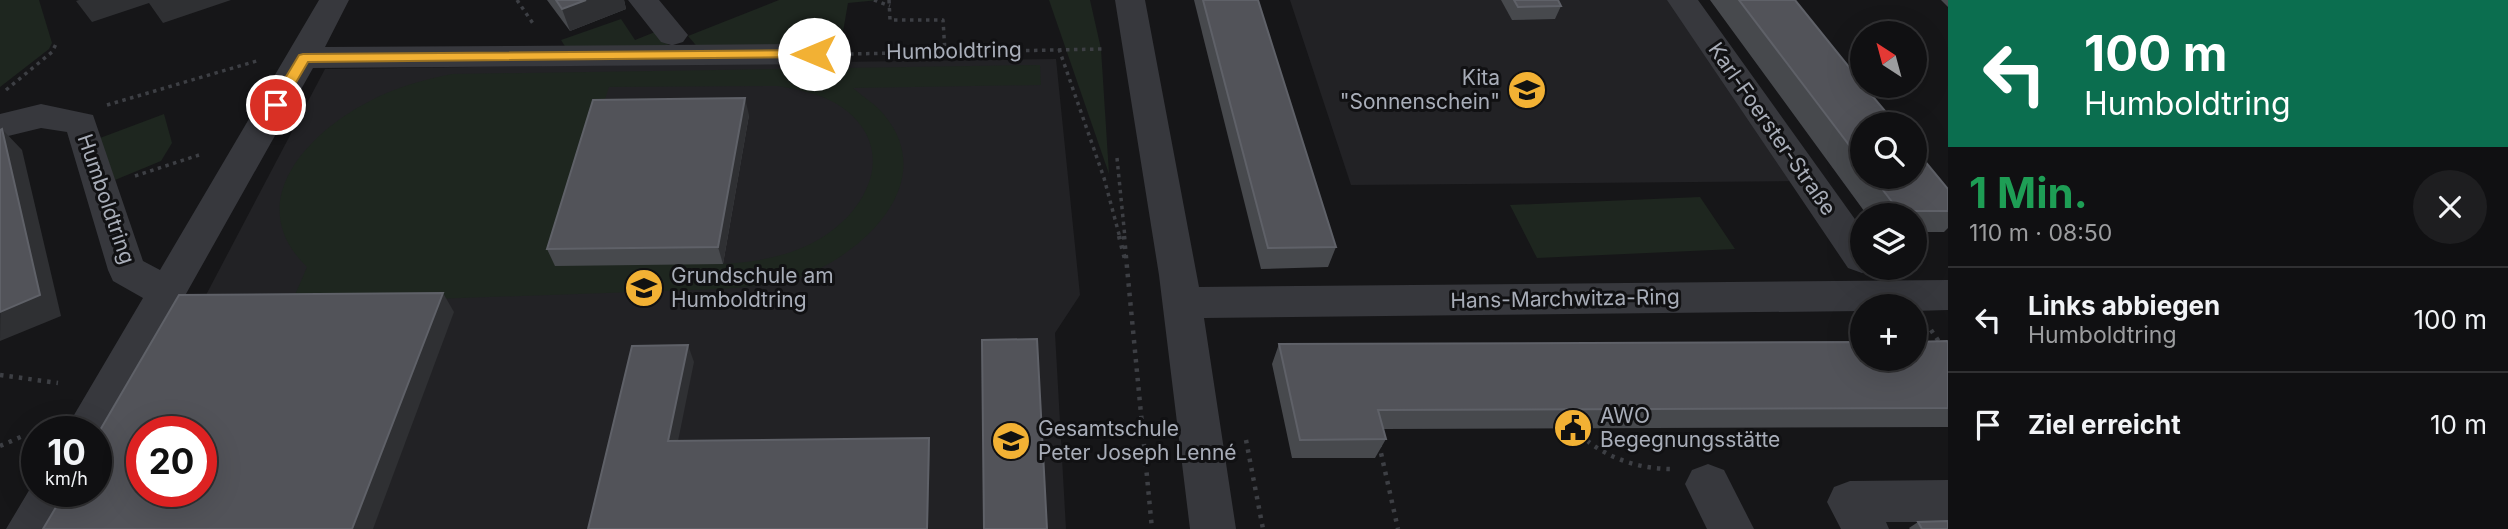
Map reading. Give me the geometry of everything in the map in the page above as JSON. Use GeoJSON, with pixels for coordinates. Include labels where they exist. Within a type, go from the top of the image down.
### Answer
{"type":"FeatureCollection","features":[{"type":"Feature","properties":{"kind":"street"},"geometry":{"type":"LineString","coordinates":[[95,416],[334,0]]}},
{"type":"Feature","properties":{"kind":"street"},"geometry":{"type":"LineString","coordinates":[[642,0],[672,36]]}},
{"type":"Feature","properties":{"kind":"street"},"geometry":{"type":"LineString","coordinates":[[1130,0],[1182,303],[1213,529]]}},
{"type":"Feature","properties":{"kind":"street","name":"Karl-Foerster-Straße"},"geometry":{"type":"LineString","coordinates":[[1682,0],[1850,241]]}},
{"type":"Feature","properties":{"kind":"street"},"geometry":{"type":"LineString","coordinates":[[303,58],[814,54]]}},
{"type":"Feature","properties":{"kind":"street","name":"Humboldtring"},"geometry":{"type":"LineString","coordinates":[[0,126],[41,116],[81,123],[127,270],[168,293]]}},
{"type":"Feature","properties":{"kind":"street","name":"Hans-Marchwitza-Ring"},"geometry":{"type":"LineString","coordinates":[[1182,303],[1878,282],[1948,295]]}},
{"type":"Feature","properties":{"kind":"street"},"geometry":{"type":"LineString","coordinates":[[1707,484],[1731,529]]}},
{"type":"Feature","properties":{"kind":"street"},"geometry":{"type":"LineString","coordinates":[[1866,529],[1850,502],[1948,501]]}},
{"type":"Feature","properties":{"kind":"street"},"geometry":{"type":"LineString","coordinates":[[29,529],[42,507]]}},
{"type":"Feature","properties":{"kind":"path"},"geometry":{"type":"LineString","coordinates":[[874,0],[890,6]]}},
{"type":"Feature","properties":{"kind":"path"},"geometry":{"type":"LineString","coordinates":[[889,0],[890,20],[943,20],[945,51]]}},
{"type":"Feature","properties":{"kind":"path"},"geometry":{"type":"LineString","coordinates":[[0,95],[52,52],[56,44]]}},
{"type":"Feature","properties":{"kind":"path"},"geometry":{"type":"LineString","coordinates":[[1059,49],[1104,178],[1129,278],[1152,529]]}},
{"type":"Feature","properties":{"kind":"path","name":"Humboldtring"},"geometry":{"type":"LineString","coordinates":[[814,54],[1107,49]]}},
{"type":"Feature","properties":{"kind":"path"},"geometry":{"type":"LineString","coordinates":[[59,119],[259,60],[303,58]]}},
{"type":"Feature","properties":{"kind":"path"},"geometry":{"type":"LineString","coordinates":[[101,188],[199,155]]}},
{"type":"Feature","properties":{"kind":"path"},"geometry":{"type":"LineString","coordinates":[[0,375],[58,383]]}},
{"type":"Feature","properties":{"kind":"path"},"geometry":{"type":"LineString","coordinates":[[1573,428],[1585,443],[1616,459],[1665,470],[1699,468],[1707,484]]}},
{"type":"Feature","properties":{"kind":"path"},"geometry":{"type":"LineString","coordinates":[[1376,436],[1398,529]]}},
{"type":"Feature","properties":{"kind":"path"},"geometry":{"type":"LineString","coordinates":[[0,446],[21,437]]}},
{"type":"Feature","properties":{"kind":"shaded area"},"geometry":{"type":"Polygon","coordinates":[[[0,0],[39,0],[52,43],[49,49],[0,87],[0,0]]]}},
{"type":"Feature","properties":{"kind":"shaded area"},"geometry":{"type":"Polygon","coordinates":[[[779,0],[879,0],[848,3],[840,49],[701,51],[688,36],[779,0]]]}},
{"type":"Feature","properties":{"kind":"shaded area"},"geometry":{"type":"Polygon","coordinates":[[[1049,0],[1090,0],[1101,49],[1109,174],[1049,0]]]}},
{"type":"Feature","properties":{"kind":"shaded area","name":"Kita \"Sonnenschein\""},"geometry":{"type":"Polygon","coordinates":[[[1290,0],[1671,0],[1796,181],[1351,185],[1290,0]]]}},
{"type":"Feature","properties":{"kind":"shaded area"},"geometry":{"type":"Polygon","coordinates":[[[621,19],[635,40],[655,32],[674,50],[566,48],[561,40],[621,19]]]}},
{"type":"Feature","properties":{"kind":"shaded area","name":"Grundschule am Humboldtring"},"geometry":{"type":"Polygon","coordinates":[[[1056,59],[1080,295],[1055,333],[1066,529],[75,529],[87,507],[112,507],[112,463],[126,438],[126,507],[217,507],[217,416],[139,416],[196,314],[325,69],[1056,59]]]}},
{"type":"Feature","properties":{"kind":"shaded area"},"geometry":{"type":"Polygon","coordinates":[[[1040,65],[1041,85],[853,88],[885,116],[900,142],[903,168],[898,193],[884,216],[866,237],[819,269],[794,279],[766,285],[719,289],[291,304],[307,267],[288,243],[280,219],[281,195],[290,172],[324,131],[346,115],[370,101],[410,84],[452,74],[1040,65]],[[777,86],[609,87],[599,117],[723,264],[782,255],[816,241],[848,216],[861,200],[869,182],[873,164],[871,146],[863,128],[847,111],[823,97],[777,86]]]}},
{"type":"Feature","properties":{"kind":"shaded area"},"geometry":{"type":"Polygon","coordinates":[[[164,114],[172,143],[161,161],[115,180],[100,138],[164,114]]]}},
{"type":"Feature","properties":{"kind":"shaded area"},"geometry":{"type":"Polygon","coordinates":[[[1700,197],[1735,249],[1537,258],[1510,205],[1700,197]]]}},
{"type":"Feature","properties":{"kind":"building"},"geometry":{"type":"Polygon","coordinates":[[[556,0],[586,0],[562,9],[556,0]]]}},
{"type":"Feature","properties":{"kind":"building"},"geometry":{"type":"Polygon","coordinates":[[[1203,0],[1258,0],[1336,247],[1268,248],[1203,0]]]}},
{"type":"Feature","properties":{"kind":"building"},"geometry":{"type":"Polygon","coordinates":[[[1514,0],[1558,0],[1561,6],[1518,7],[1514,0]]]}},
{"type":"Feature","properties":{"kind":"building"},"geometry":{"type":"Polygon","coordinates":[[[1739,0],[1795,0],[1850,68],[1850,98],[1874,98],[1886,112],[1850,112],[1850,146],[1739,0]]]}},
{"type":"Feature","properties":{"kind":"building"},"geometry":{"type":"Polygon","coordinates":[[[745,98],[718,247],[547,249],[593,100],[745,98]]]}},
{"type":"Feature","properties":{"kind":"building"},"geometry":{"type":"Polygon","coordinates":[[[2,129],[40,295],[0,312],[0,130],[2,129]]]}},
{"type":"Feature","properties":{"kind":"building"},"geometry":{"type":"Polygon","coordinates":[[[1927,164],[1948,189],[1948,211],[1927,211],[1927,203],[1893,203],[1882,189],[1927,189],[1927,164]]]}},
{"type":"Feature","properties":{"kind":"building"},"geometry":{"type":"Polygon","coordinates":[[[443,293],[352,529],[43,529],[56,507],[112,507],[112,416],[108,416],[179,295],[443,293]]]}},
{"type":"Feature","properties":{"kind":"building","name":"Gesamtschule Peter Joseph Lenné"},"geometry":{"type":"Polygon","coordinates":[[[1037,339],[1047,529],[984,529],[982,340],[1037,339]]]}},
{"type":"Feature","properties":{"kind":"building"},"geometry":{"type":"Polygon","coordinates":[[[1850,342],[1850,371],[1927,371],[1927,342],[1948,343],[1948,408],[1378,410],[1386,439],[1300,440],[1279,344],[1850,342]]]}},
{"type":"Feature","properties":{"kind":"building"},"geometry":{"type":"Polygon","coordinates":[[[688,345],[668,441],[929,438],[927,529],[588,529],[632,346],[688,345]]]}},
{"type":"Feature","properties":{"kind":"building"},"geometry":{"type":"Polygon","coordinates":[[[1948,521],[1948,529],[1922,529],[1918,522],[1948,521]]]}},
{"type":"Feature","properties":{"kind":"place","name":"Kita \"Sonnenschein\""},"geometry":{"type":"Point","coordinates":[1527,90]}},
{"type":"Feature","properties":{"kind":"place","name":"Grundschule am Humboldtring"},"geometry":{"type":"Point","coordinates":[644,288]}},
{"type":"Feature","properties":{"kind":"place","name":"AWO Begegnungsstätte"},"geometry":{"type":"Point","coordinates":[1573,428]}},
{"type":"Feature","properties":{"kind":"place","name":"Gesamtschule Peter Joseph Lenné"},"geometry":{"type":"Point","coordinates":[1011,441]}},
{"type":"Feature","properties":{"kind":"route"},"geometry":{"type":"LineString","coordinates":[[276,105],[303,58],[814,54]]}}]}
